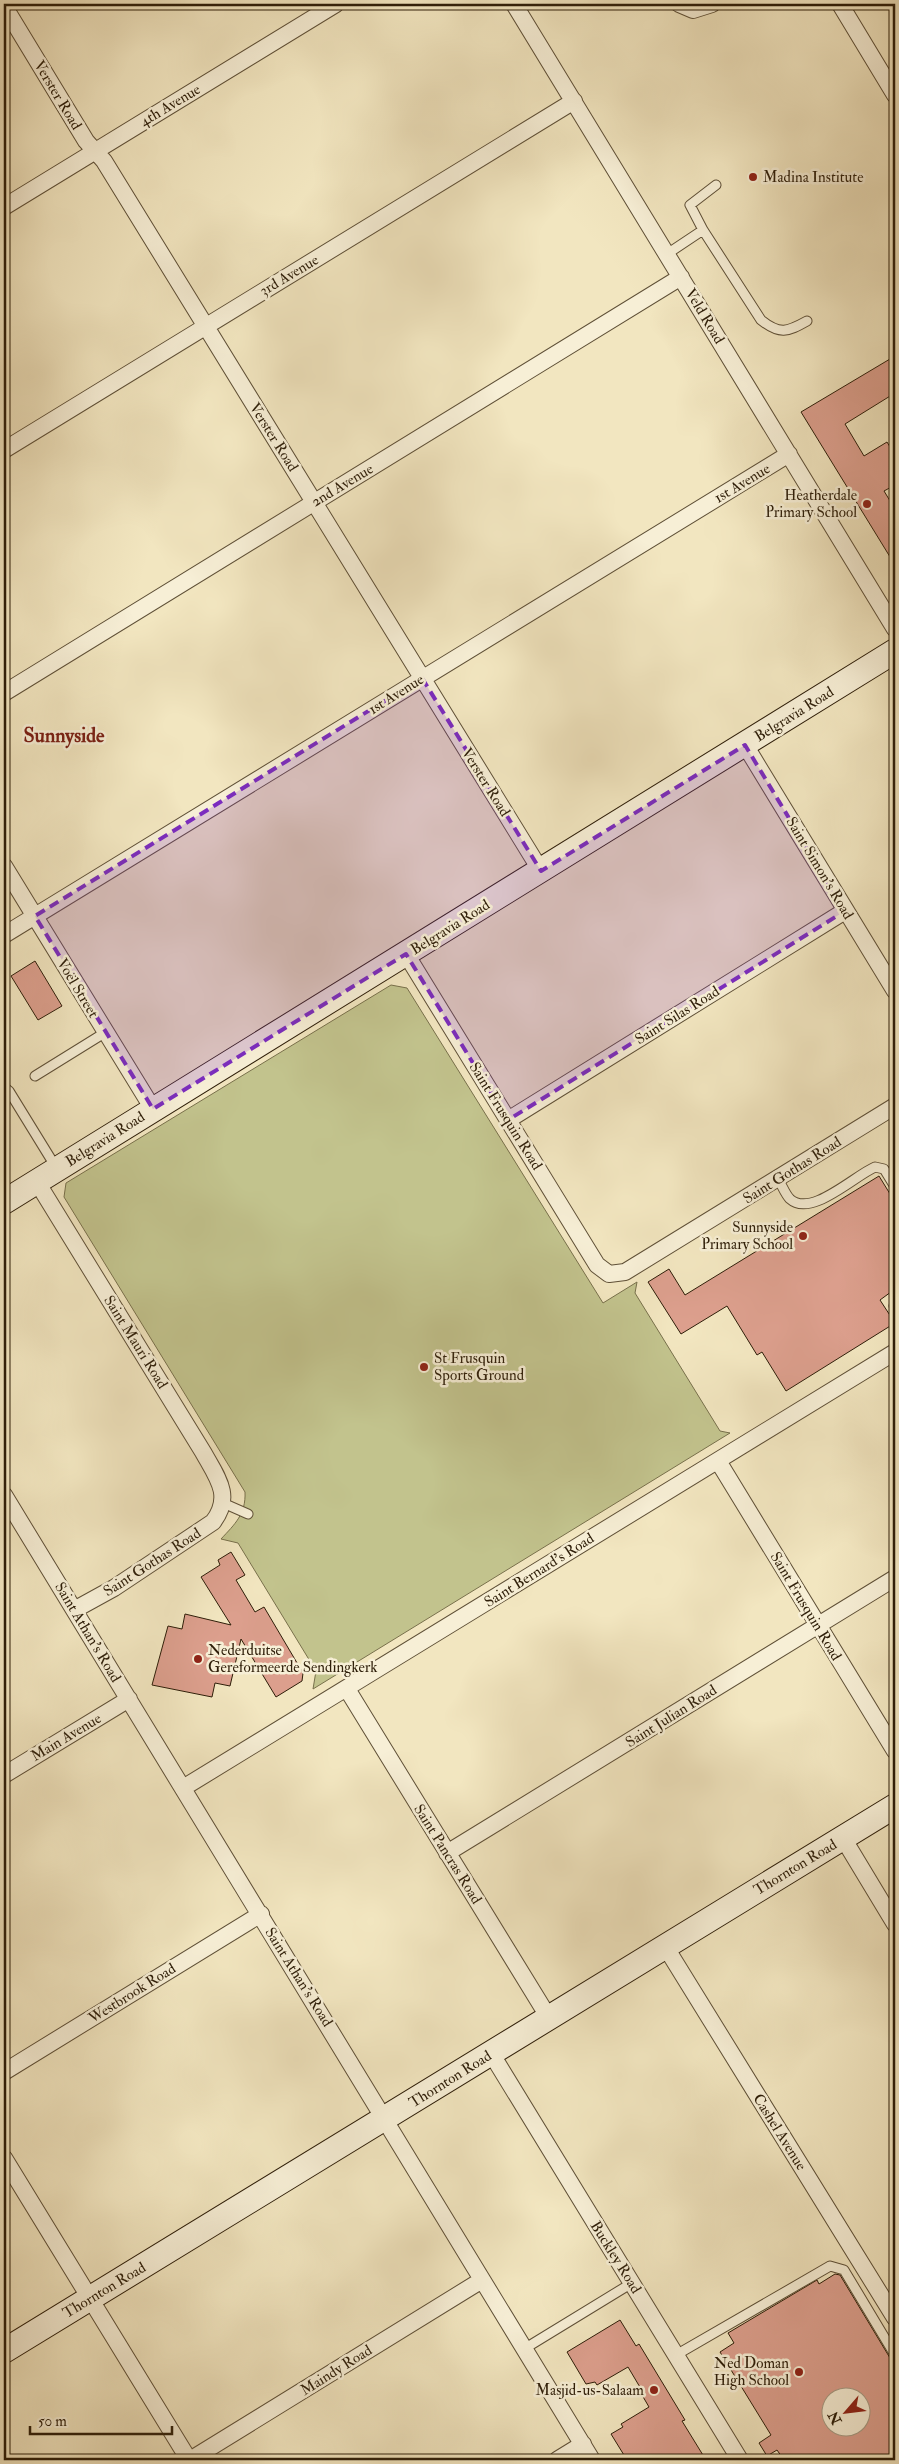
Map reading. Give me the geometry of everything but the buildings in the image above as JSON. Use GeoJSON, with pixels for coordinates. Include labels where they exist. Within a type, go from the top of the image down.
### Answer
{"type":"FeatureCollection","features":[{"type":"Feature","properties":{"kind":"street","name":"4th Avenue"},"geometry":{"type":"LineString","coordinates":[[4,207],[336,4]]}},
{"type":"Feature","properties":{"kind":"street","name":"Veld Road"},"geometry":{"type":"LineString","coordinates":[[514,4],[895,629]]}},
{"type":"Feature","properties":{"kind":"street"},"geometry":{"type":"LineString","coordinates":[[679,4],[693,10],[712,4]]}},
{"type":"Feature","properties":{"kind":"street"},"geometry":{"type":"LineString","coordinates":[[840,4],[895,95]]}},
{"type":"Feature","properties":{"kind":"street","name":"Verster Road"},"geometry":{"type":"LineString","coordinates":[[4,6],[86,141],[104,161],[541,870]]}},
{"type":"Feature","properties":{"kind":"street","name":"3rd Avenue"},"geometry":{"type":"LineString","coordinates":[[4,450],[574,101]]}},
{"type":"Feature","properties":{"kind":"street","name":"2nd Avenue"},"geometry":{"type":"LineString","coordinates":[[4,693],[681,278]]}},
{"type":"Feature","properties":{"kind":"street","name":"1st Avenue"},"geometry":{"type":"LineString","coordinates":[[4,935],[789,454]]}},
{"type":"Feature","properties":{"kind":"street","name":"Belgravia Road"},"geometry":{"type":"LineString","coordinates":[[4,1202],[895,651]]}},
{"type":"Feature","properties":{"kind":"street","name":"Saint Simon's Road"},"geometry":{"type":"LineString","coordinates":[[745,745],[895,991]]}},
{"type":"Feature","properties":{"kind":"street","name":"Voël Street"},"geometry":{"type":"LineString","coordinates":[[4,866],[153,1109]]}},
{"type":"Feature","properties":{"kind":"street","name":"Saint Silas Road"},"geometry":{"type":"LineString","coordinates":[[508,1120],[845,910]]}},
{"type":"Feature","properties":{"kind":"street","name":"Saint Frusquin Road"},"geometry":{"type":"LineString","coordinates":[[406,954],[597,1265],[610,1274]]}},
{"type":"Feature","properties":{"kind":"street","name":"Saint Gothas Road"},"geometry":{"type":"LineString","coordinates":[[610,1274],[624,1272],[895,1106]]}},
{"type":"Feature","properties":{"kind":"street","name":"Saint Mauri Road"},"geometry":{"type":"LineString","coordinates":[[37,1182],[204,1452],[221,1485],[223,1505]]}},
{"type":"Feature","properties":{"kind":"street","name":"Saint Bernard's Road"},"geometry":{"type":"LineString","coordinates":[[183,1788],[895,1352]]}},
{"type":"Feature","properties":{"kind":"street","name":"Saint Frusquin Road"},"geometry":{"type":"LineString","coordinates":[[718,1461],[895,1751]]}},
{"type":"Feature","properties":{"kind":"street","name":"Saint Athan's Road"},"geometry":{"type":"LineString","coordinates":[[4,1495],[592,2460]]}},
{"type":"Feature","properties":{"kind":"street","name":"Saint Gothas Road"},"geometry":{"type":"LineString","coordinates":[[74,1610],[114,1588],[191,1538],[213,1522],[223,1505]]}},
{"type":"Feature","properties":{"kind":"street","name":"Saint Julian Road"},"geometry":{"type":"LineString","coordinates":[[447,1853],[895,1578]]}},
{"type":"Feature","properties":{"kind":"street","name":"Saint Pancras Road"},"geometry":{"type":"LineString","coordinates":[[347,1689],[549,2018]]}},
{"type":"Feature","properties":{"kind":"street","name":"Main Avenue"},"geometry":{"type":"LineString","coordinates":[[4,1775],[129,1699]]}},
{"type":"Feature","properties":{"kind":"street","name":"Thornton Road"},"geometry":{"type":"LineString","coordinates":[[4,2352],[895,1806]]}},
{"type":"Feature","properties":{"kind":"street"},"geometry":{"type":"LineString","coordinates":[[843,1838],[895,1924]]}},
{"type":"Feature","properties":{"kind":"street","name":"Westbrook Road"},"geometry":{"type":"LineString","coordinates":[[4,2072],[261,1914]]}},
{"type":"Feature","properties":{"kind":"street","name":"Cashel Avenue"},"geometry":{"type":"LineString","coordinates":[[665,1946],[895,2318]]}},
{"type":"Feature","properties":{"kind":"street","name":"Buckley Road"},"geometry":{"type":"LineString","coordinates":[[491,2053],[740,2460]]}},
{"type":"Feature","properties":{"kind":"street"},"geometry":{"type":"LineString","coordinates":[[4,2158],[189,2460]]}},
{"type":"Feature","properties":{"kind":"street","name":"Maindy Road"},"geometry":{"type":"LineString","coordinates":[[189,2460],[482,2280]]}},
{"type":"Feature","properties":{"kind":"street"},"geometry":{"type":"LineString","coordinates":[[557,2460],[582,2444]]}},
{"type":"Feature","properties":{"kind":"lane"},"geometry":{"type":"LineString","coordinates":[[716,185],[690,205],[703,230],[761,320],[772,328],[782,331],[792,329],[807,321]]}},
{"type":"Feature","properties":{"kind":"lane"},"geometry":{"type":"LineString","coordinates":[[667,254],[703,230]]}},
{"type":"Feature","properties":{"kind":"lane"},"geometry":{"type":"LineString","coordinates":[[35,1076],[106,1032]]}},
{"type":"Feature","properties":{"kind":"lane"},"geometry":{"type":"LineString","coordinates":[[4,1087],[58,1169]]}},
{"type":"Feature","properties":{"kind":"lane"},"geometry":{"type":"LineString","coordinates":[[778,1179],[790,1198],[802,1204],[814,1203],[875,1167],[884,1169],[895,1186]]}},
{"type":"Feature","properties":{"kind":"lane"},"geometry":{"type":"LineString","coordinates":[[223,1505],[248,1514]]}},
{"type":"Feature","properties":{"kind":"lane"},"geometry":{"type":"LineString","coordinates":[[676,2355],[830,2266],[844,2270],[895,2355]]}},
{"type":"Feature","properties":{"kind":"lane"},"geometry":{"type":"LineString","coordinates":[[524,2348],[632,2283]]}},
{"type":"Feature","properties":{"kind":"highlighted area"},"geometry":{"type":"Polygon","coordinates":[[[422,678],[541,871],[745,745],[845,911],[508,1120],[406,954],[153,1109],[35,916],[422,678]]]}},
{"type":"Feature","properties":{"kind":"green space","name":"St Frusquin Sports Ground"},"geometry":{"type":"Polygon","coordinates":[[[391,985],[407,988],[603,1303],[637,1282],[635,1293],[720,1431],[730,1433],[313,1689],[316,1671],[238,1543],[221,1539],[242,1513],[245,1492],[64,1197],[66,1183],[391,985]]]}},
{"type":"Feature","properties":{"kind":"place","name":"Madina Institute"},"geometry":{"type":"Point","coordinates":[753,177]}},
{"type":"Feature","properties":{"kind":"place","name":"Heatherdale Primary School"},"geometry":{"type":"Point","coordinates":[867,504]}},
{"type":"Feature","properties":{"kind":"place","name":"Sunnyside Primary School"},"geometry":{"type":"Point","coordinates":[803,1236]}},
{"type":"Feature","properties":{"kind":"place","name":"St Frusquin Sports Ground"},"geometry":{"type":"Point","coordinates":[424,1367]}},
{"type":"Feature","properties":{"kind":"place","name":"Nederduitse Gereformeerde Sendingkerk"},"geometry":{"type":"Point","coordinates":[198,1659]}},
{"type":"Feature","properties":{"kind":"place","name":"Ned Doman High School"},"geometry":{"type":"Point","coordinates":[799,2372]}},
{"type":"Feature","properties":{"kind":"place","name":"Masjid-us-Salaam"},"geometry":{"type":"Point","coordinates":[654,2390]}},
{"type":"Feature","properties":{"kind":"district","name":"Sunnyside"},"geometry":{"type":"Point","coordinates":[64,735]}}]}
